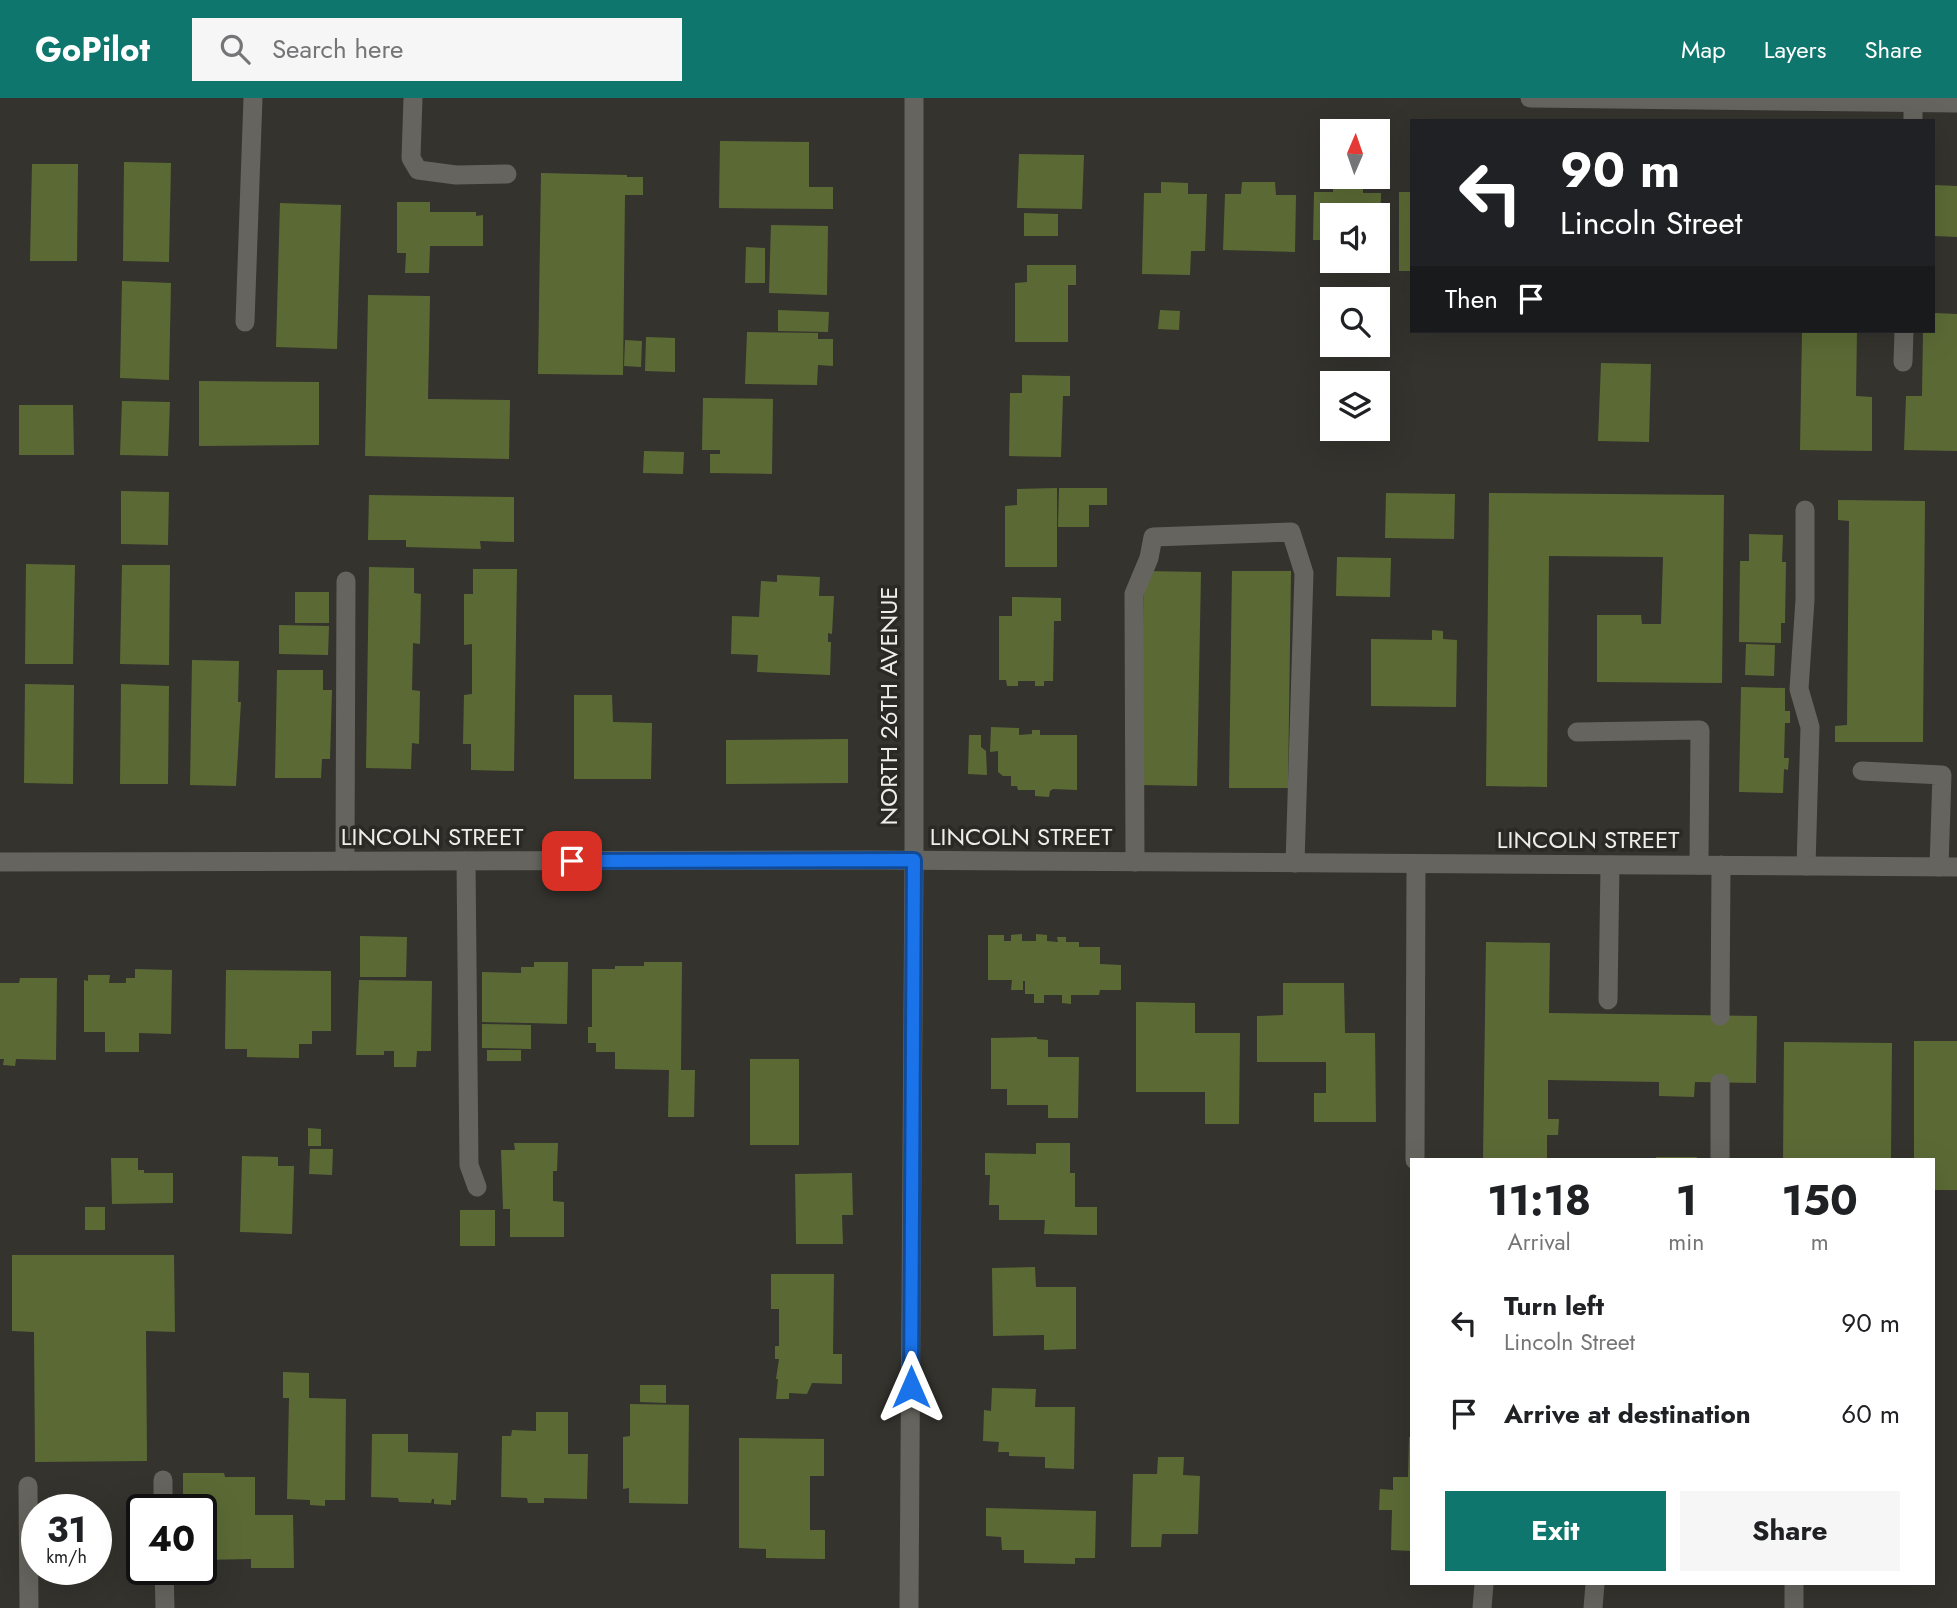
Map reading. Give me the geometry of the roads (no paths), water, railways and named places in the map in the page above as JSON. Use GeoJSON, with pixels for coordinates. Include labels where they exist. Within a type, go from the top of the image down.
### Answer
{"type":"FeatureCollection","features":[{"type":"Feature","properties":{"kind":"street"},"geometry":{"type":"LineString","coordinates":[[245,322],[253,98]]}},
{"type":"Feature","properties":{"kind":"street"},"geometry":{"type":"LineString","coordinates":[[413,98],[411,158],[418,170],[456,175],[507,174]]}},
{"type":"Feature","properties":{"kind":"street","name":"NORTH 26TH AVENUE"},"geometry":{"type":"LineString","coordinates":[[909,1608],[914,860],[914,98]]}},
{"type":"Feature","properties":{"kind":"street"},"geometry":{"type":"LineString","coordinates":[[1530,98],[1913,112],[1957,103]]}},
{"type":"Feature","properties":{"kind":"street"},"geometry":{"type":"LineString","coordinates":[[1903,362],[1904,333]]}},
{"type":"Feature","properties":{"kind":"street"},"geometry":{"type":"LineString","coordinates":[[1805,510],[1805,600],[1799,689],[1810,727],[1806,866]]}},
{"type":"Feature","properties":{"kind":"street"},"geometry":{"type":"LineString","coordinates":[[1135,862],[1134,594],[1149,558],[1153,537],[1291,532],[1304,573],[1295,863]]}},
{"type":"Feature","properties":{"kind":"street"},"geometry":{"type":"LineString","coordinates":[[345,861],[346,581]]}},
{"type":"Feature","properties":{"kind":"street"},"geometry":{"type":"LineString","coordinates":[[1577,732],[1700,730],[1699,865]]}},
{"type":"Feature","properties":{"kind":"street"},"geometry":{"type":"LineString","coordinates":[[1862,771],[1942,775],[1948,867]]}},
{"type":"Feature","properties":{"kind":"street","name":"LINCOLN STREET"},"geometry":{"type":"LineString","coordinates":[[0,862],[914,860],[1948,867]]}},
{"type":"Feature","properties":{"kind":"street"},"geometry":{"type":"LineString","coordinates":[[466,861],[469,1165],[477,1187]]}},
{"type":"Feature","properties":{"kind":"street"},"geometry":{"type":"LineString","coordinates":[[1415,1158],[1416,864]]}},
{"type":"Feature","properties":{"kind":"street"},"geometry":{"type":"LineString","coordinates":[[1608,1000],[1610,865]]}},
{"type":"Feature","properties":{"kind":"street"},"geometry":{"type":"LineString","coordinates":[[1720,1016],[1721,865]]}},
{"type":"Feature","properties":{"kind":"street"},"geometry":{"type":"LineString","coordinates":[[1720,1083],[1720,1158]]}},
{"type":"Feature","properties":{"kind":"street"},"geometry":{"type":"LineString","coordinates":[[163,1480],[163,1494]]}},
{"type":"Feature","properties":{"kind":"street"},"geometry":{"type":"LineString","coordinates":[[28,1486],[29,1608]]}},
{"type":"Feature","properties":{"kind":"street"},"geometry":{"type":"LineString","coordinates":[[164,1585],[165,1608]]}},
{"type":"Feature","properties":{"kind":"street"},"geometry":{"type":"LineString","coordinates":[[1482,1608],[1484,1585]]}},
{"type":"Feature","properties":{"kind":"street"},"geometry":{"type":"LineString","coordinates":[[1593,1608],[1595,1585]]}},
{"type":"Feature","properties":{"kind":"street"},"geometry":{"type":"LineString","coordinates":[[1794,1585],[1794,1608]]}}]}
